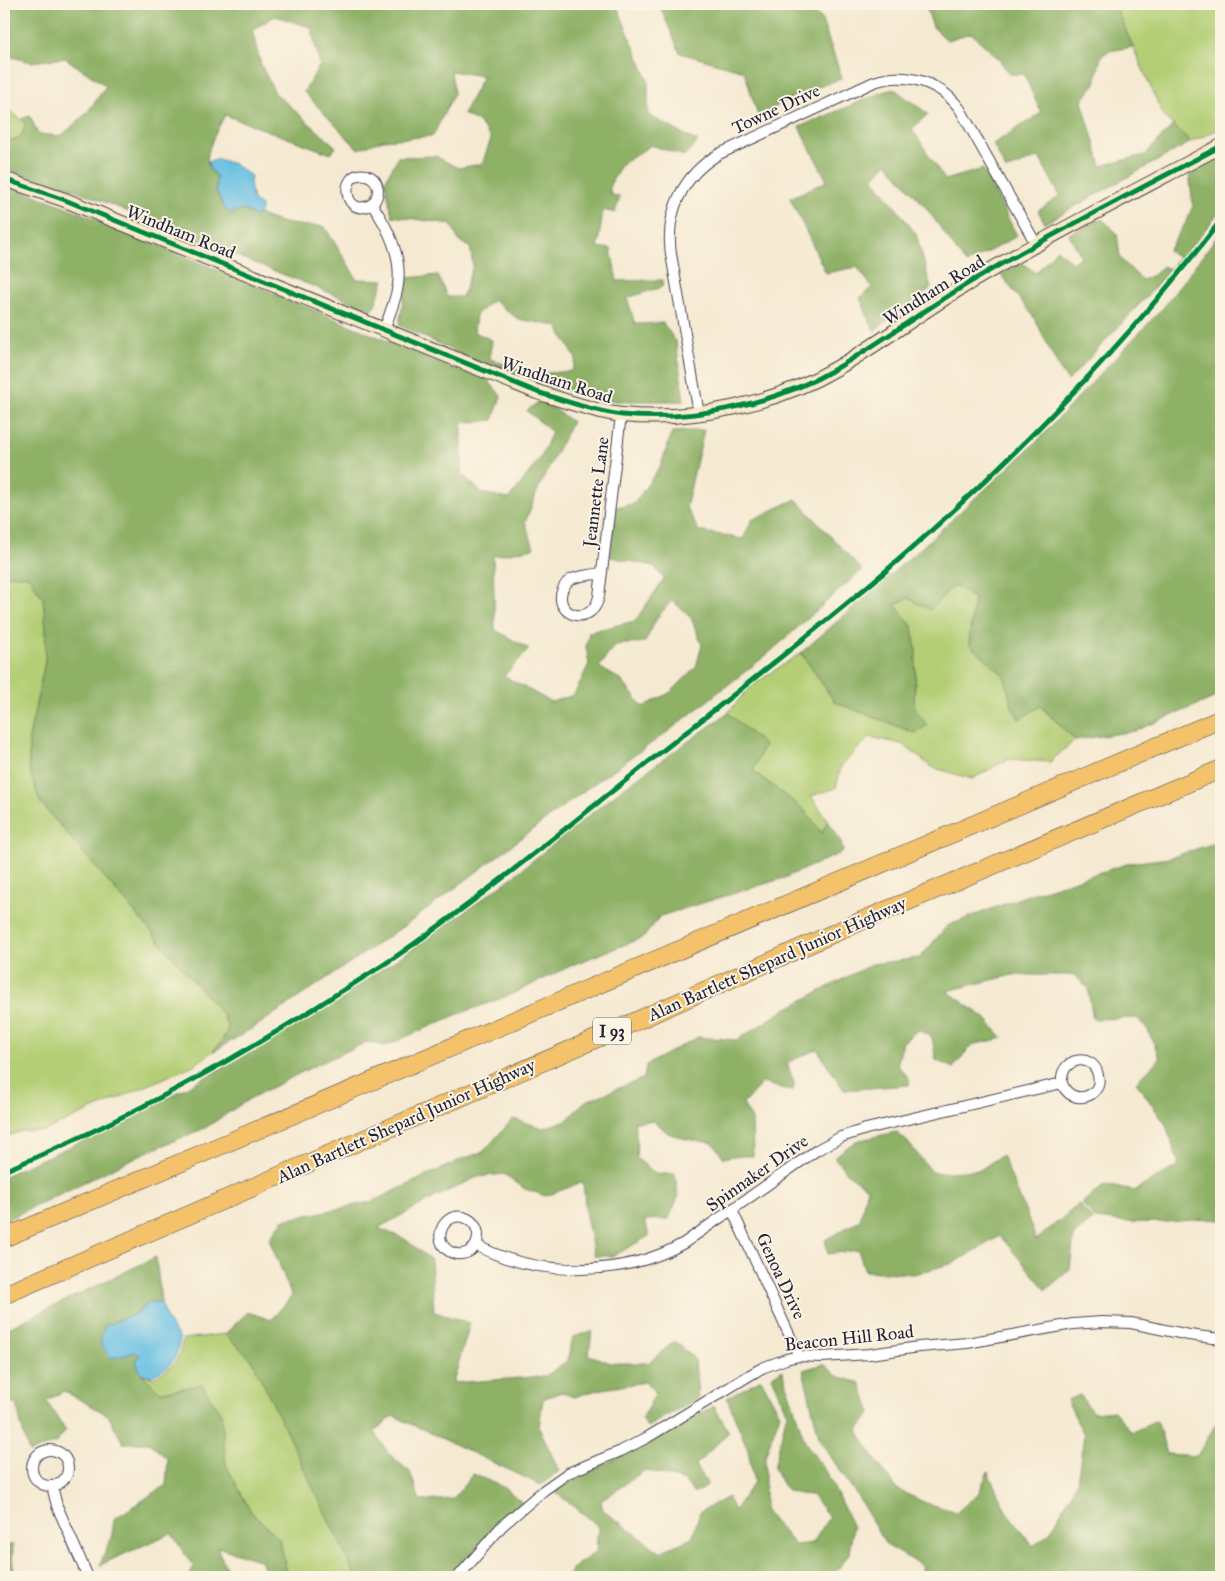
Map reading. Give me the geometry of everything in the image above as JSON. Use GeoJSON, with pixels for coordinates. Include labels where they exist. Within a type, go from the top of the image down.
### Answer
{"type":"FeatureCollection","features":[{"type":"Feature","properties":{"kind":"highway"},"geometry":{"type":"LineString","coordinates":[[4,1238],[1221,719]]}},
{"type":"Feature","properties":{"kind":"highway","name":"Alan Bartlett Shepard Junior Highway"},"geometry":{"type":"LineString","coordinates":[[4,1295],[607,1034],[875,915],[1221,769]]}},
{"type":"Feature","properties":{"kind":"street","name":"Towne Drive"},"geometry":{"type":"LineString","coordinates":[[699,414],[671,254],[670,230],[676,204],[684,186],[704,164],[719,154],[874,82],[895,78],[916,80],[929,84],[941,91],[952,99],[960,109],[1036,244]]}},
{"type":"Feature","properties":{"kind":"street","name":"Windham Road"},"geometry":{"type":"LineString","coordinates":[[4,179],[65,200],[537,392],[621,415],[648,416],[699,414],[751,403],[776,396],[814,380],[837,368],[958,289],[1036,244],[1221,146]]}},
{"type":"Feature","properties":{"kind":"street"},"geometry":{"type":"LineString","coordinates":[[372,204],[391,236],[399,274],[396,294],[384,330]]}},
{"type":"Feature","properties":{"kind":"street","name":"Jeannette Lane"},"geometry":{"type":"LineString","coordinates":[[602,573],[578,577],[566,583],[561,595],[568,611],[579,616],[591,612],[598,603],[602,573],[621,415]]}},
{"type":"Feature","properties":{"kind":"street","name":"Spinnaker Drive"},"geometry":{"type":"LineString","coordinates":[[476,1245],[498,1256],[539,1266],[575,1268],[615,1267],[643,1261],[670,1251],[697,1235],[817,1150],[853,1133],[1062,1083]]}},
{"type":"Feature","properties":{"kind":"street","name":"Genoa Drive"},"geometry":{"type":"LineString","coordinates":[[732,1210],[799,1356]]}},
{"type":"Feature","properties":{"kind":"street","name":"Beacon Hill Road"},"geometry":{"type":"LineString","coordinates":[[458,1577],[502,1526],[544,1490],[568,1473],[648,1438],[762,1368],[786,1359],[799,1356],[821,1357],[870,1354],[967,1343],[1073,1324],[1102,1322],[1131,1323],[1216,1340],[1221,1339]]}},
{"type":"Feature","properties":{"kind":"street"},"geometry":{"type":"LineString","coordinates":[[52,1486],[57,1506],[88,1577]]}},
{"type":"Feature","properties":{"kind":"green space"},"geometry":{"type":"Polygon","coordinates":[[[4,4],[616,4],[648,80],[648,115],[698,142],[684,156],[651,145],[621,165],[610,185],[610,194],[620,197],[615,213],[603,210],[598,247],[611,249],[617,281],[663,280],[662,287],[627,298],[635,324],[663,323],[676,342],[684,401],[615,401],[530,383],[535,374],[572,371],[576,359],[557,326],[518,319],[493,300],[476,315],[474,332],[492,340],[490,359],[518,369],[513,379],[399,325],[407,278],[438,275],[447,297],[462,297],[473,266],[470,247],[459,241],[451,224],[392,216],[385,181],[398,157],[435,156],[458,168],[482,164],[491,139],[479,122],[463,114],[483,76],[451,71],[454,93],[433,136],[383,140],[358,149],[304,92],[320,65],[311,27],[275,16],[252,30],[261,65],[275,93],[336,147],[331,154],[225,115],[212,141],[207,162],[210,170],[217,177],[216,190],[224,208],[237,212],[246,211],[255,216],[259,214],[275,221],[291,224],[324,226],[356,279],[384,280],[373,310],[76,190],[4,169],[4,142],[16,139],[21,135],[25,123],[21,119],[30,116],[38,134],[61,136],[87,113],[106,86],[65,58],[31,62],[4,55],[4,4]]]}},
{"type":"Feature","properties":{"kind":"green space"},"geometry":{"type":"Polygon","coordinates":[[[659,4],[801,4],[821,18],[842,78],[797,95],[758,116],[744,71],[680,53],[659,4]]]}},
{"type":"Feature","properties":{"kind":"green space"},"geometry":{"type":"Polygon","coordinates":[[[925,4],[1114,4],[1133,47],[1109,51],[1101,56],[1095,83],[1082,101],[1101,166],[1145,155],[1173,125],[1191,142],[1045,223],[1038,211],[1060,196],[1039,157],[1006,170],[993,144],[1041,113],[1024,74],[1010,74],[997,57],[971,33],[947,40],[933,27],[925,4]]]}},
{"type":"Feature","properties":{"kind":"green space"},"geometry":{"type":"Polygon","coordinates":[[[1114,4],[1221,4],[1221,128],[1191,142],[1164,117],[1114,4]]]}},
{"type":"Feature","properties":{"kind":"green space"},"geometry":{"type":"Polygon","coordinates":[[[4,84],[8,108],[25,123],[23,132],[19,137],[4,142],[4,84]]]}},
{"type":"Feature","properties":{"kind":"green space"},"geometry":{"type":"Polygon","coordinates":[[[893,88],[928,114],[912,129],[945,180],[983,169],[1017,236],[966,264],[927,209],[887,163],[873,178],[916,234],[931,288],[874,331],[860,298],[872,287],[857,267],[826,273],[790,198],[827,181],[799,127],[893,88]]]}},
{"type":"Feature","properties":{"kind":"green space"},"geometry":{"type":"Polygon","coordinates":[[[1221,155],[1221,210],[1185,255],[1068,381],[1059,368],[1035,319],[1001,275],[1022,263],[1036,273],[1057,249],[1072,263],[1081,256],[1069,234],[1102,219],[1117,233],[1120,258],[1142,280],[1155,274],[1163,266],[1169,269],[1179,258],[1168,251],[1185,224],[1193,206],[1189,171],[1221,155]]]}},
{"type":"Feature","properties":{"kind":"green space"},"geometry":{"type":"Polygon","coordinates":[[[4,184],[62,205],[452,368],[488,380],[501,396],[493,420],[462,423],[462,474],[482,493],[509,499],[541,457],[552,432],[527,411],[542,399],[572,422],[539,487],[525,522],[534,548],[493,556],[495,630],[529,649],[504,676],[551,702],[574,695],[589,664],[586,647],[589,632],[635,621],[664,579],[654,566],[610,557],[615,507],[634,504],[661,465],[672,432],[704,430],[686,507],[699,531],[743,539],[752,520],[796,499],[862,570],[769,653],[666,733],[589,787],[414,919],[261,1023],[213,1052],[223,1041],[228,1027],[222,1014],[40,802],[29,769],[29,738],[45,662],[46,628],[43,598],[28,576],[11,575],[4,579],[4,184]],[[672,600],[657,618],[645,642],[615,645],[599,667],[621,680],[643,707],[671,692],[696,667],[702,645],[691,618],[672,600]]]}},
{"type":"Feature","properties":{"kind":"green space"},"geometry":{"type":"Polygon","coordinates":[[[1221,231],[1221,695],[1135,731],[1075,740],[1041,706],[1019,719],[1012,706],[1004,675],[969,644],[974,598],[954,585],[930,610],[908,598],[895,605],[912,626],[916,650],[914,708],[927,725],[915,733],[835,702],[801,653],[921,548],[1033,445],[1164,307],[1221,231]]]}},
{"type":"Feature","properties":{"kind":"green space"},"geometry":{"type":"Polygon","coordinates":[[[11,575],[28,576],[43,598],[46,628],[45,662],[29,738],[29,769],[40,802],[222,1014],[228,1027],[215,1048],[196,1064],[44,1131],[22,1131],[4,1137],[4,579],[11,575]]]}},
{"type":"Feature","properties":{"kind":"green space"},"geometry":{"type":"Polygon","coordinates":[[[954,585],[974,597],[969,644],[1004,675],[1012,706],[1019,719],[1040,706],[1075,740],[1050,762],[1008,759],[972,779],[932,767],[902,744],[870,737],[841,766],[836,788],[811,796],[828,821],[822,833],[804,810],[753,771],[764,745],[728,713],[749,687],[801,653],[835,702],[915,733],[927,725],[914,708],[916,650],[912,626],[895,605],[908,598],[930,609],[954,585]]]}},
{"type":"Feature","properties":{"kind":"green space"},"geometry":{"type":"Polygon","coordinates":[[[728,713],[764,745],[753,771],[804,810],[822,833],[828,821],[841,841],[843,852],[784,878],[660,916],[644,937],[577,963],[510,995],[456,1015],[385,1046],[367,1042],[249,1099],[205,1128],[142,1154],[4,1221],[4,1176],[91,1137],[265,1044],[399,958],[506,882],[622,789],[728,713]]]}},
{"type":"Feature","properties":{"kind":"green space"},"geometry":{"type":"Polygon","coordinates":[[[1221,841],[1221,1220],[1122,1222],[1095,1219],[1082,1203],[1105,1185],[1134,1191],[1179,1165],[1166,1125],[1136,1082],[1160,1058],[1148,1030],[1137,1018],[1093,1019],[1088,989],[1075,975],[1012,975],[947,991],[984,1017],[1003,1038],[972,1045],[953,1068],[936,1060],[932,1037],[918,1030],[903,1042],[897,1065],[909,1078],[909,1085],[844,1090],[817,1049],[787,1063],[794,1083],[793,1091],[762,1083],[743,1104],[752,1120],[753,1156],[731,1156],[724,1158],[713,1143],[686,1139],[668,1133],[654,1121],[634,1122],[637,1141],[636,1158],[656,1174],[675,1174],[678,1197],[669,1219],[645,1220],[649,1236],[613,1256],[594,1256],[586,1216],[583,1182],[546,1196],[525,1189],[504,1174],[477,1177],[378,1228],[405,1239],[431,1260],[434,1312],[470,1323],[453,1383],[546,1376],[568,1360],[573,1337],[592,1331],[589,1355],[611,1363],[648,1363],[675,1341],[695,1360],[698,1398],[647,1427],[642,1418],[656,1393],[645,1382],[597,1390],[574,1397],[561,1392],[543,1399],[539,1427],[559,1471],[541,1485],[394,1416],[374,1431],[388,1453],[410,1472],[420,1501],[453,1499],[473,1474],[505,1488],[524,1504],[498,1525],[453,1577],[356,1577],[252,1360],[225,1334],[248,1312],[271,1320],[292,1296],[269,1239],[283,1220],[371,1202],[462,1159],[483,1152],[513,1119],[543,1128],[567,1120],[584,1102],[644,1078],[646,1065],[698,1037],[737,1040],[786,1009],[872,964],[920,958],[947,926],[1028,895],[1130,863],[1169,858],[1221,841]]]}},
{"type":"Feature","properties":{"kind":"green space"},"geometry":{"type":"Polygon","coordinates":[[[896,1132],[906,1140],[933,1173],[980,1170],[1002,1155],[1036,1240],[1079,1204],[1093,1220],[1074,1235],[1070,1269],[1046,1290],[1000,1236],[954,1263],[914,1274],[865,1271],[858,1250],[828,1254],[825,1240],[860,1220],[867,1188],[848,1174],[834,1157],[856,1141],[896,1132]]]}},
{"type":"Feature","properties":{"kind":"green space"},"geometry":{"type":"Polygon","coordinates":[[[156,1257],[161,1302],[151,1302],[134,1314],[105,1326],[124,1356],[134,1352],[140,1354],[136,1362],[142,1374],[160,1392],[202,1385],[221,1414],[226,1465],[251,1512],[279,1538],[288,1577],[266,1577],[262,1561],[217,1547],[230,1577],[190,1577],[193,1566],[171,1533],[100,1565],[112,1535],[114,1519],[166,1485],[168,1459],[149,1443],[123,1443],[108,1415],[64,1391],[46,1401],[66,1430],[57,1442],[29,1453],[17,1403],[4,1407],[4,1330],[156,1257]]]}},
{"type":"Feature","properties":{"kind":"green space"},"geometry":{"type":"Polygon","coordinates":[[[225,1334],[252,1359],[356,1577],[288,1577],[279,1538],[251,1512],[226,1465],[221,1414],[202,1385],[160,1392],[142,1374],[154,1378],[167,1370],[175,1363],[183,1339],[225,1334]]]}},
{"type":"Feature","properties":{"kind":"green space"},"geometry":{"type":"Polygon","coordinates":[[[824,1364],[837,1376],[860,1383],[871,1413],[858,1430],[872,1455],[898,1490],[926,1503],[957,1512],[978,1494],[988,1472],[1006,1511],[1033,1546],[1050,1533],[1077,1482],[1084,1435],[1067,1400],[1080,1395],[1093,1413],[1114,1411],[1132,1432],[1157,1421],[1167,1454],[1197,1456],[1221,1415],[1221,1577],[922,1577],[921,1565],[886,1545],[858,1497],[820,1441],[803,1370],[824,1364]]]}},
{"type":"Feature","properties":{"kind":"green space"},"geometry":{"type":"Polygon","coordinates":[[[782,1370],[805,1442],[827,1474],[853,1527],[849,1554],[832,1577],[568,1577],[571,1569],[596,1552],[598,1525],[554,1491],[714,1406],[729,1432],[696,1465],[708,1485],[694,1494],[685,1481],[645,1470],[601,1501],[603,1510],[660,1552],[692,1538],[700,1512],[728,1497],[734,1511],[754,1482],[748,1450],[727,1398],[761,1379],[780,1414],[765,1456],[765,1511],[795,1545],[813,1543],[829,1517],[812,1495],[787,1490],[774,1468],[787,1412],[772,1376],[782,1370]]]}},
{"type":"Feature","properties":{"kind":"green space"},"geometry":{"type":"Polygon","coordinates":[[[4,1545],[13,1545],[12,1560],[15,1575],[19,1577],[4,1577],[4,1545]]]}},
{"type":"Feature","properties":{"kind":"water"},"geometry":{"type":"Polygon","coordinates":[[[218,159],[234,164],[251,176],[250,183],[253,201],[261,206],[259,214],[255,216],[243,210],[231,213],[224,208],[216,190],[217,177],[209,168],[208,162],[218,159]]]}},
{"type":"Feature","properties":{"kind":"water"},"geometry":{"type":"Polygon","coordinates":[[[151,1302],[161,1302],[167,1320],[180,1339],[175,1358],[169,1366],[152,1376],[141,1373],[136,1362],[140,1355],[134,1352],[110,1358],[101,1343],[101,1336],[105,1326],[134,1314],[151,1302]]]}},
{"type":"Feature","properties":{"kind":"cycle path"},"geometry":{"type":"LineString","coordinates":[[4,179],[65,200],[537,392],[601,411],[622,415],[677,416],[705,413],[761,401],[813,381],[855,357],[959,289],[1007,261],[1221,146]]}},
{"type":"Feature","properties":{"kind":"cycle path"},"geometry":{"type":"LineString","coordinates":[[4,1171],[88,1134],[211,1070],[392,959],[468,905],[803,639],[887,570],[932,530],[977,489],[1063,403],[1145,314],[1221,220]]}}]}
